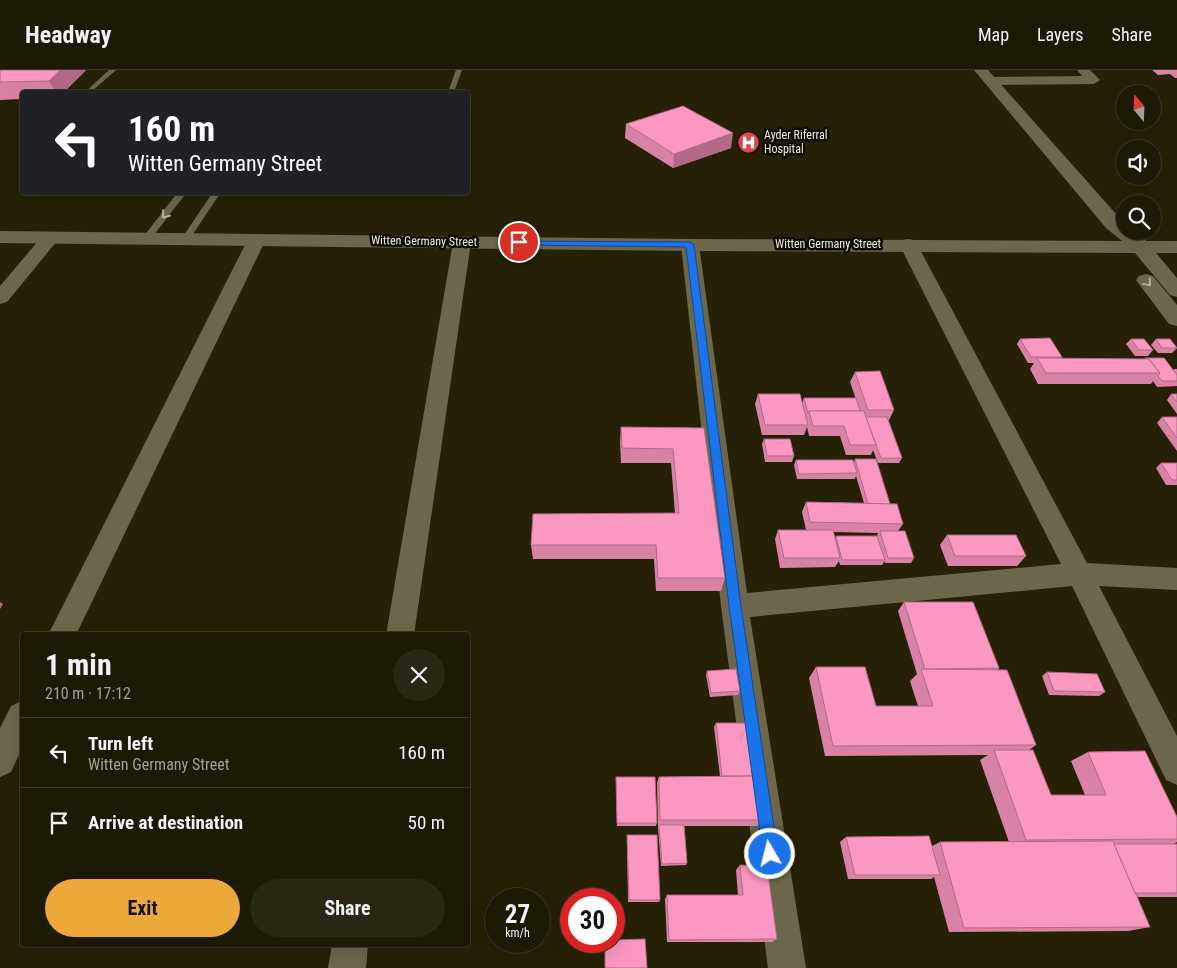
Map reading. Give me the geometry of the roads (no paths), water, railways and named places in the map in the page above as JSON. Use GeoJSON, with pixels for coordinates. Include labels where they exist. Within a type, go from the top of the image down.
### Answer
{"type":"FeatureCollection","features":[{"type":"Feature","properties":{"kind":"street"},"geometry":{"type":"LineString","coordinates":[[986,76],[1094,80],[1083,70]]}},
{"type":"Feature","properties":{"kind":"street"},"geometry":{"type":"LineString","coordinates":[[986,76],[1113,224],[1140,247],[1177,291]]}},
{"type":"Feature","properties":{"kind":"street"},"geometry":{"type":"LineString","coordinates":[[1113,224],[1119,247],[1177,319]]}},
{"type":"Feature","properties":{"kind":"street","name":"Witten Germany Street"},"geometry":{"type":"LineString","coordinates":[[0,237],[690,245],[908,244],[1177,247]]}},
{"type":"Feature","properties":{"kind":"street"},"geometry":{"type":"LineString","coordinates":[[0,298],[51,238]]}},
{"type":"Feature","properties":{"kind":"street"},"geometry":{"type":"LineString","coordinates":[[63,632],[257,239]]}},
{"type":"Feature","properties":{"kind":"street"},"geometry":{"type":"LineString","coordinates":[[400,632],[462,242]]}},
{"type":"Feature","properties":{"kind":"street"},"geometry":{"type":"LineString","coordinates":[[908,244],[1177,768]]}},
{"type":"Feature","properties":{"kind":"street"},"geometry":{"type":"LineString","coordinates":[[690,245],[735,606],[787,968]]}},
{"type":"Feature","properties":{"kind":"street"},"geometry":{"type":"LineString","coordinates":[[735,606],[1079,574],[1177,579]]}},
{"type":"Feature","properties":{"kind":"street"},"geometry":{"type":"LineString","coordinates":[[8,749],[20,721]]}},
{"type":"Feature","properties":{"kind":"street"},"geometry":{"type":"LineString","coordinates":[[347,968],[350,947]]}},
{"type":"Feature","properties":{"kind":"lane"},"geometry":{"type":"LineString","coordinates":[[90,90],[113,70]]}},
{"type":"Feature","properties":{"kind":"lane"},"geometry":{"type":"LineString","coordinates":[[452,90],[459,70]]}},
{"type":"Feature","properties":{"kind":"lane"},"geometry":{"type":"LineString","coordinates":[[147,238],[181,195]]}},
{"type":"Feature","properties":{"kind":"lane"},"geometry":{"type":"LineString","coordinates":[[186,238],[215,195]]}},
{"type":"Feature","properties":{"kind":"place","name":"Ayder Riferral Hospital"},"geometry":{"type":"Point","coordinates":[748,142]}}]}
